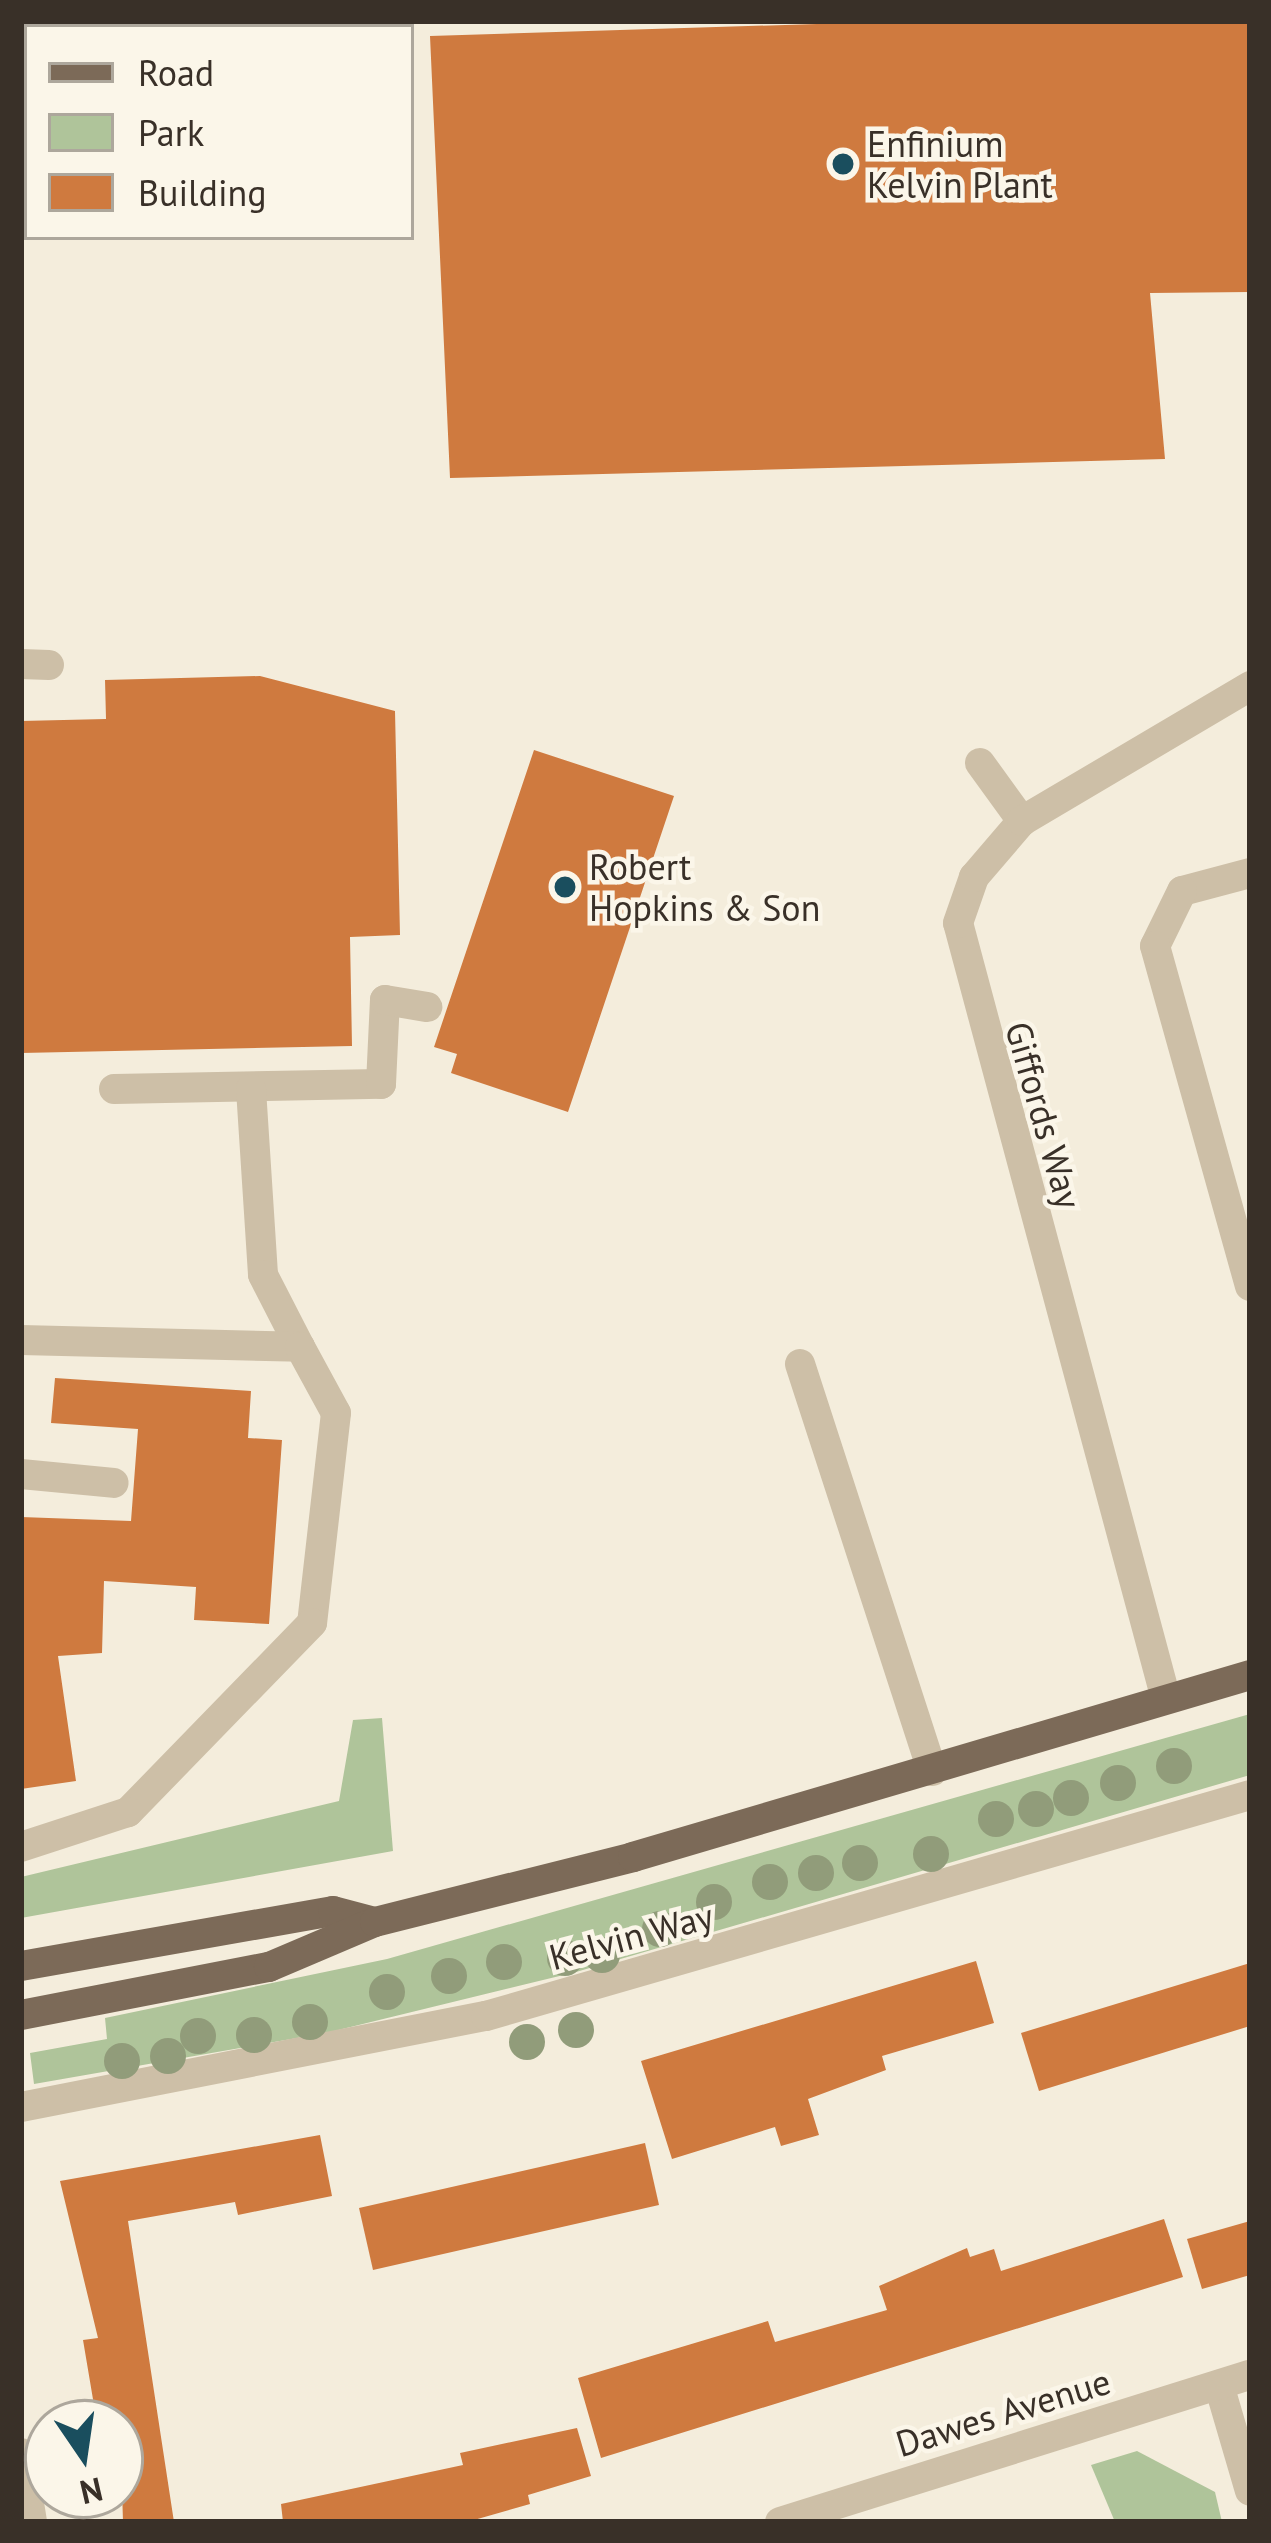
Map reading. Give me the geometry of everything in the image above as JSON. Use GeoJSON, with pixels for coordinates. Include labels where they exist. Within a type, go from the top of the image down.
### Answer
{"type":"FeatureCollection","features":[{"type":"Feature","properties":{"kind":"main road","name":"Kelvin Way"},"geometry":{"type":"LineString","coordinates":[[21,2015],[269,1966],[375,1922],[932,1771],[1250,1675]]}},
{"type":"Feature","properties":{"kind":"main road","name":"Kelvin Way"},"geometry":{"type":"LineString","coordinates":[[21,1966],[333,1911],[375,1922]]}},
{"type":"Feature","properties":{"kind":"street","name":"Giffords Way"},"geometry":{"type":"LineString","coordinates":[[1166,1700],[963,968],[958,923],[974,877],[1022,820],[1250,686]]}},
{"type":"Feature","properties":{"kind":"street"},"geometry":{"type":"LineString","coordinates":[[980,763],[1022,820]]}},
{"type":"Feature","properties":{"kind":"street"},"geometry":{"type":"LineString","coordinates":[[1250,872],[1182,891],[1155,946],[1250,1286]]}},
{"type":"Feature","properties":{"kind":"street"},"geometry":{"type":"LineString","coordinates":[[114,1089],[381,1084],[385,1000],[427,1006]]}},
{"type":"Feature","properties":{"kind":"street"},"geometry":{"type":"LineString","coordinates":[[21,1847],[128,1812],[312,1623],[336,1413],[262,1275],[251,1089]]}},
{"type":"Feature","properties":{"kind":"street"},"geometry":{"type":"LineString","coordinates":[[21,1340],[300,1347]]}},
{"type":"Feature","properties":{"kind":"street"},"geometry":{"type":"LineString","coordinates":[[800,1364],[932,1771]]}},
{"type":"Feature","properties":{"kind":"street"},"geometry":{"type":"LineString","coordinates":[[21,1474],[114,1483]]}},
{"type":"Feature","properties":{"kind":"street","name":"Kelvin Way"},"geometry":{"type":"LineString","coordinates":[[21,2107],[486,2017],[1250,1795]]}},
{"type":"Feature","properties":{"kind":"street","name":"Dawes Avenue"},"geometry":{"type":"LineString","coordinates":[[780,2522],[1250,2375]]}},
{"type":"Feature","properties":{"kind":"street"},"geometry":{"type":"LineString","coordinates":[[1219,2385],[1250,2491]]}},
{"type":"Feature","properties":{"kind":"street"},"geometry":{"type":"LineString","coordinates":[[21,2453],[32,2522]]}},
{"type":"Feature","properties":{"kind":"green space"},"geometry":{"type":"Polygon","coordinates":[[[1250,1714],[1250,1775],[576,1972],[326,2033],[34,2084],[30,2053],[107,2039],[105,2018],[387,1959],[1250,1714]]]}},
{"type":"Feature","properties":{"kind":"green space"},"geometry":{"type":"Polygon","coordinates":[[[382,1718],[393,1851],[21,1918],[21,1877],[339,1801],[353,1720],[382,1718]]]}},
{"type":"Feature","properties":{"kind":"green space"},"geometry":{"type":"Polygon","coordinates":[[[1137,2451],[1215,2492],[1222,2522],[1115,2522],[1091,2465],[1137,2451]]]}},
{"type":"Feature","properties":{"kind":"building","name":"Enfinium Kelvin Plant"},"geometry":{"type":"Polygon","coordinates":[[[910,21],[1250,21],[1250,292],[1150,293],[1165,459],[450,478],[430,36],[910,21]]]}},
{"type":"Feature","properties":{"kind":"building"},"geometry":{"type":"Polygon","coordinates":[[[260,676],[395,711],[400,935],[350,937],[352,1046],[21,1053],[21,721],[106,719],[105,680],[260,676]]]}},
{"type":"Feature","properties":{"kind":"building","name":"Robert Hopkins & Son"},"geometry":{"type":"Polygon","coordinates":[[[534,750],[674,796],[568,1112],[451,1073],[457,1054],[434,1047],[534,750]]]}},
{"type":"Feature","properties":{"kind":"building"},"geometry":{"type":"Polygon","coordinates":[[[55,1378],[251,1391],[248,1438],[282,1440],[269,1624],[194,1620],[196,1587],[104,1581],[102,1653],[58,1656],[76,1781],[21,1789],[21,1517],[131,1521],[138,1429],[51,1423],[55,1378]]]}},
{"type":"Feature","properties":{"kind":"building"},"geometry":{"type":"Polygon","coordinates":[[[976,1961],[994,2023],[882,2056],[886,2070],[808,2099],[819,2135],[781,2146],[775,2127],[672,2159],[641,2061],[976,1961]]]}},
{"type":"Feature","properties":{"kind":"building"},"geometry":{"type":"Polygon","coordinates":[[[1250,1963],[1250,2026],[1039,2091],[1021,2033],[1250,1963]]]}},
{"type":"Feature","properties":{"kind":"building"},"geometry":{"type":"Polygon","coordinates":[[[320,2135],[332,2196],[238,2215],[235,2202],[128,2221],[174,2522],[123,2522],[144,2519],[144,2399],[93,2399],[83,2340],[98,2338],[60,2181],[320,2135]]]}},
{"type":"Feature","properties":{"kind":"building"},"geometry":{"type":"Polygon","coordinates":[[[645,2143],[659,2205],[373,2270],[359,2208],[645,2143]]]}},
{"type":"Feature","properties":{"kind":"building"},"geometry":{"type":"Polygon","coordinates":[[[1164,2219],[1183,2277],[601,2458],[578,2378],[768,2321],[775,2342],[887,2310],[879,2286],[967,2248],[970,2257],[994,2249],[1001,2271],[1164,2219]]]}},
{"type":"Feature","properties":{"kind":"building"},"geometry":{"type":"Polygon","coordinates":[[[1250,2221],[1250,2275],[1202,2289],[1187,2239],[1250,2221]]]}},
{"type":"Feature","properties":{"kind":"building"},"geometry":{"type":"Polygon","coordinates":[[[577,2428],[591,2476],[528,2495],[530,2504],[467,2522],[283,2522],[281,2504],[463,2465],[460,2453],[577,2428]]]}},
{"type":"Feature","properties":{"kind":"place","name":"Enfinium Kelvin Plant"},"geometry":{"type":"Point","coordinates":[843,164]}},
{"type":"Feature","properties":{"kind":"place","name":"Robert Hopkins & Son"},"geometry":{"type":"Point","coordinates":[565,887]}}]}
